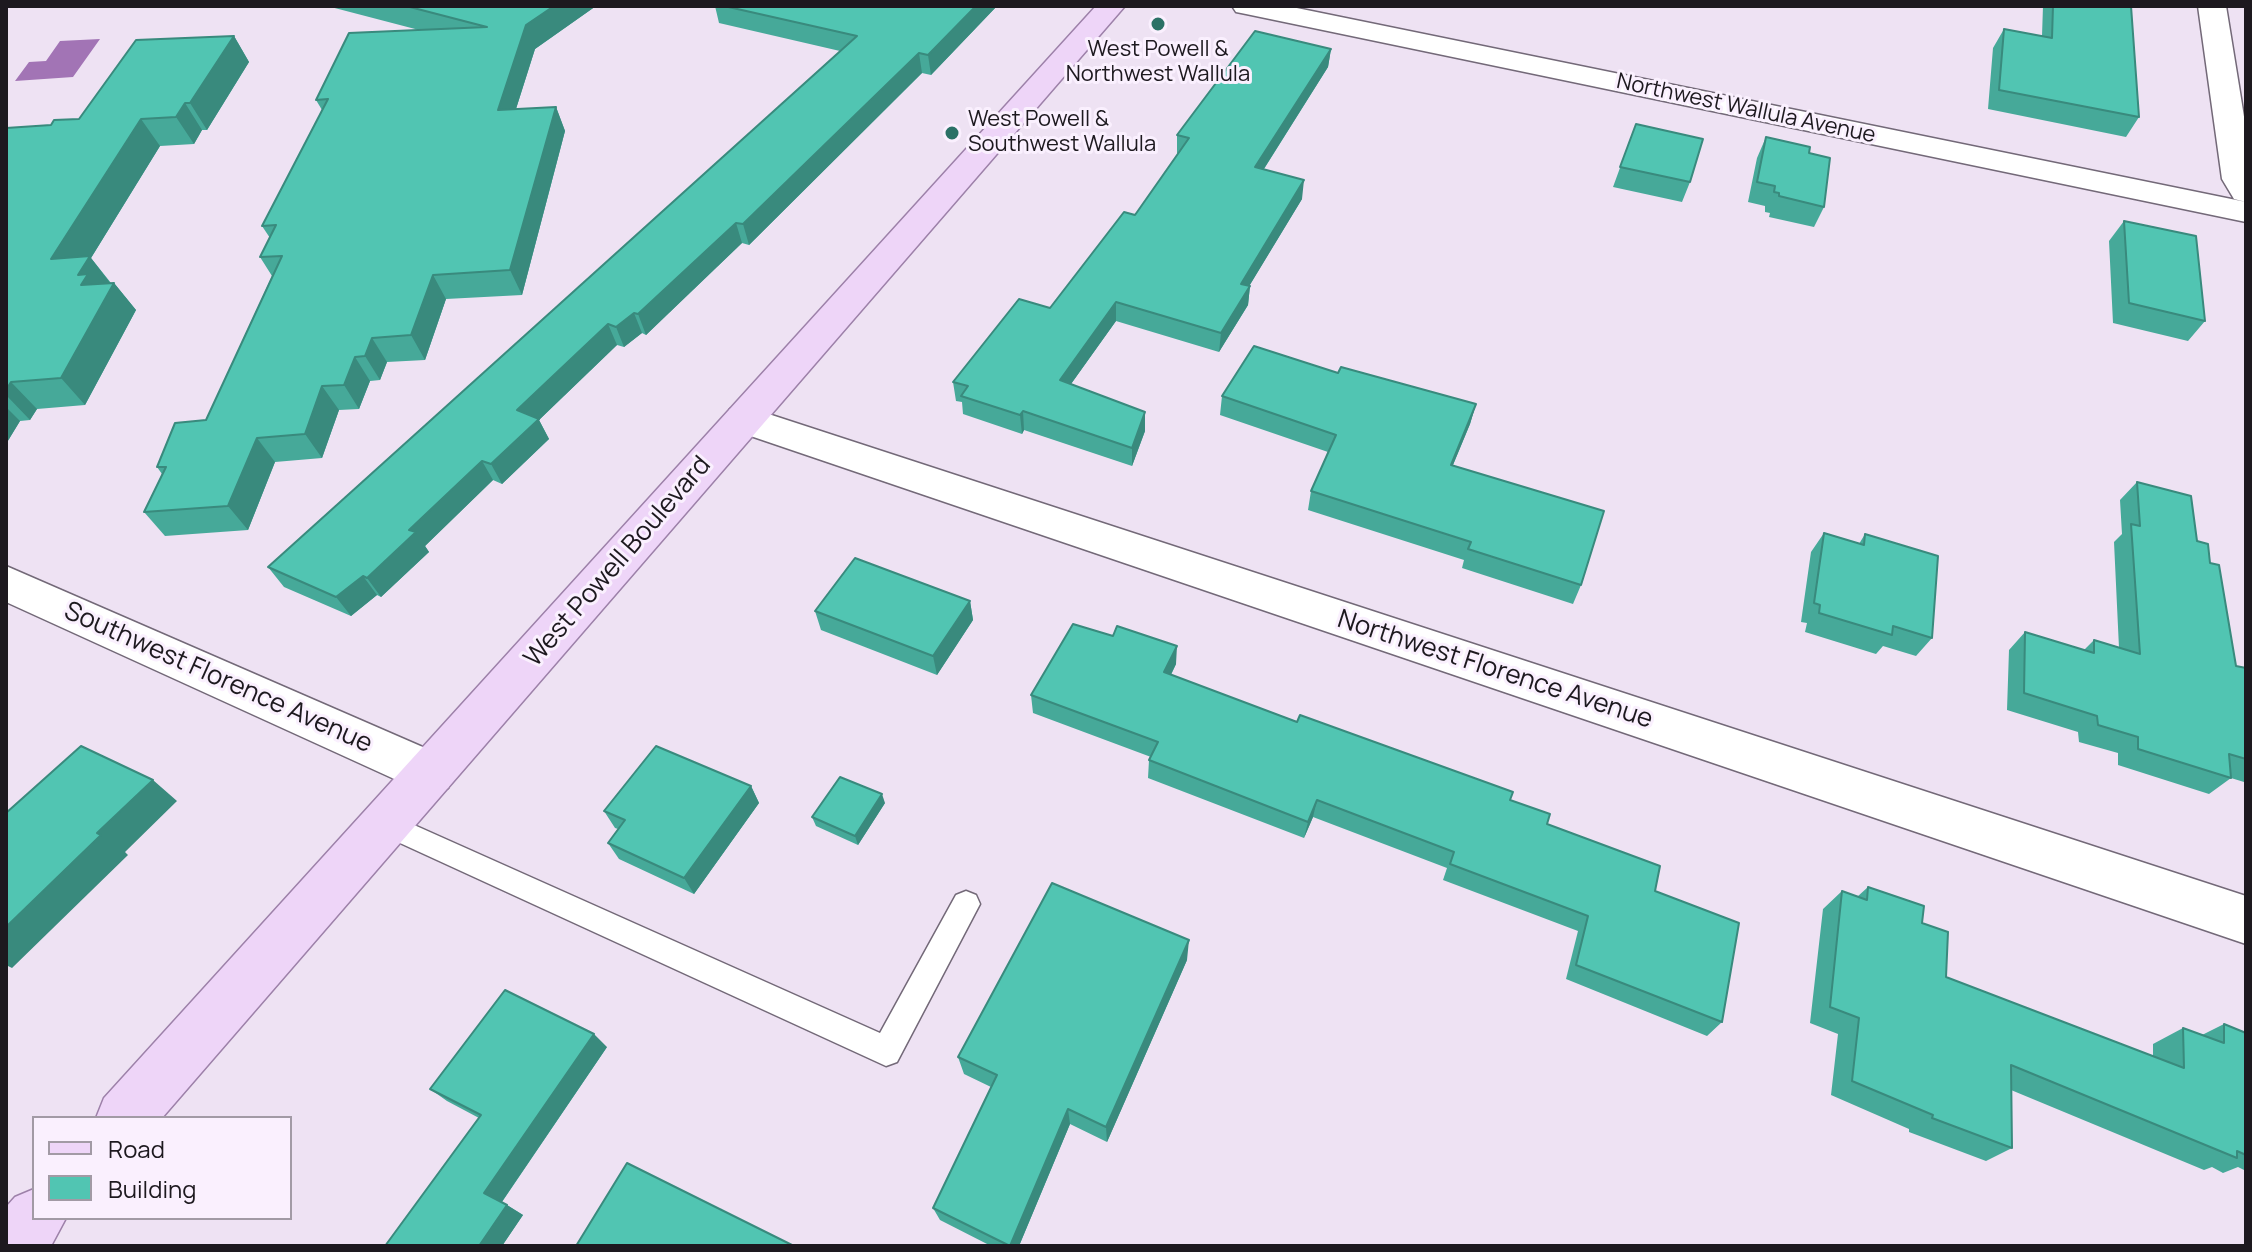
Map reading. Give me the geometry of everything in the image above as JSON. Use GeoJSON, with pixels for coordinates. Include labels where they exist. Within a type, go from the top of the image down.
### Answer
{"type":"FeatureCollection","features":[{"type":"Feature","properties":{"kind":"main road","name":"West Powell Boulevard"},"geometry":{"type":"LineString","coordinates":[[126,1116],[1111,6]]}},
{"type":"Feature","properties":{"kind":"main road"},"geometry":{"type":"LineString","coordinates":[[11,1246],[34,1220]]}},
{"type":"Feature","properties":{"kind":"street","name":"Northwest Wallula Avenue"},"geometry":{"type":"LineString","coordinates":[[1246,6],[2246,212]]}},
{"type":"Feature","properties":{"kind":"street"},"geometry":{"type":"LineString","coordinates":[[2212,6],[2238,179],[2246,192]]}},
{"type":"Feature","properties":{"kind":"street","name":"Northwest Florence Avenue"},"geometry":{"type":"LineString","coordinates":[[744,419],[2246,920]]}},
{"type":"Feature","properties":{"kind":"street","name":"Southwest Florence Avenue"},"geometry":{"type":"LineString","coordinates":[[6,583],[431,773]]}},
{"type":"Feature","properties":{"kind":"lane"},"geometry":{"type":"LineString","coordinates":[[385,824],[886,1051],[966,904]]}},
{"type":"Feature","properties":{"kind":"shaded area"},"geometry":{"type":"Polygon","coordinates":[[[100,39],[73,77],[15,81],[29,62],[46,61],[60,41],[100,39]]]}},
{"type":"Feature","properties":{"kind":"building"},"geometry":{"type":"Polygon","coordinates":[[[406,6],[554,6],[526,25],[498,110],[556,107],[510,270],[433,275],[411,335],[372,338],[365,356],[355,357],[344,385],[322,386],[305,434],[257,438],[228,506],[144,512],[166,467],[157,467],[175,423],[206,420],[282,256],[260,257],[276,225],[262,226],[328,99],[316,100],[349,33],[487,27],[406,6]]]}},
{"type":"Feature","properties":{"kind":"building"},"geometry":{"type":"Polygon","coordinates":[[[724,6],[976,6],[928,55],[919,53],[743,224],[736,223],[638,314],[634,313],[616,327],[608,324],[517,410],[539,419],[491,464],[482,461],[409,530],[416,532],[367,578],[363,576],[336,597],[268,567],[857,36],[724,6]]]}},
{"type":"Feature","properties":{"kind":"building"},"geometry":{"type":"Polygon","coordinates":[[[2053,6],[2131,6],[2139,117],[1999,90],[2004,29],[2052,38],[2053,6]]]}},
{"type":"Feature","properties":{"kind":"building"},"geometry":{"type":"Polygon","coordinates":[[[1255,31],[1331,49],[1255,167],[1304,180],[1241,284],[1250,286],[1221,333],[1116,302],[1060,380],[1145,412],[1132,448],[1023,411],[1020,415],[961,396],[968,386],[953,382],[1019,299],[1050,308],[1124,212],[1135,215],[1189,138],[1177,135],[1255,31]]]}},
{"type":"Feature","properties":{"kind":"building"},"geometry":{"type":"Polygon","coordinates":[[[234,36],[190,103],[185,103],[176,117],[141,119],[51,259],[90,256],[78,275],[88,274],[81,285],[114,283],[61,378],[11,382],[6,390],[6,128],[51,125],[54,120],[79,119],[136,40],[234,36]]]}},
{"type":"Feature","properties":{"kind":"building"},"geometry":{"type":"Polygon","coordinates":[[[1636,124],[1703,139],[1690,182],[1620,167],[1636,124]]]}},
{"type":"Feature","properties":{"kind":"building"},"geometry":{"type":"Polygon","coordinates":[[[1766,137],[1810,147],[1809,153],[1830,158],[1824,207],[1779,196],[1774,192],[1775,186],[1757,182],[1766,137]]]}},
{"type":"Feature","properties":{"kind":"building"},"geometry":{"type":"Polygon","coordinates":[[[2124,221],[2196,236],[2205,321],[2129,303],[2124,221]]]}},
{"type":"Feature","properties":{"kind":"building"},"geometry":{"type":"Polygon","coordinates":[[[1254,346],[1338,373],[1341,367],[1476,404],[1451,465],[1604,511],[1581,585],[1468,549],[1471,542],[1311,491],[1336,435],[1222,396],[1254,346]]]}},
{"type":"Feature","properties":{"kind":"building"},"geometry":{"type":"Polygon","coordinates":[[[2137,482],[2191,496],[2197,541],[2208,544],[2210,563],[2219,565],[2236,666],[2246,668],[2246,759],[2229,754],[2231,778],[2138,749],[2138,737],[2098,725],[2097,716],[2024,693],[2025,632],[2094,653],[2094,640],[2140,654],[2131,524],[2140,526],[2137,482]]]}},
{"type":"Feature","properties":{"kind":"building"},"geometry":{"type":"Polygon","coordinates":[[[1824,533],[1864,545],[1865,534],[1938,556],[1932,638],[1893,626],[1892,635],[1819,613],[1820,605],[1814,603],[1824,533]]]}},
{"type":"Feature","properties":{"kind":"building"},"geometry":{"type":"Polygon","coordinates":[[[855,558],[970,601],[933,656],[815,611],[855,558]]]}},
{"type":"Feature","properties":{"kind":"building"},"geometry":{"type":"Polygon","coordinates":[[[1073,624],[1113,636],[1117,626],[1177,646],[1164,672],[1297,722],[1300,715],[1513,792],[1510,800],[1550,814],[1547,824],[1660,866],[1655,891],[1739,923],[1722,1022],[1576,965],[1588,916],[1450,864],[1454,852],[1317,800],[1308,822],[1149,760],[1158,742],[1031,695],[1073,624]]]}},
{"type":"Feature","properties":{"kind":"building"},"geometry":{"type":"Polygon","coordinates":[[[81,746],[153,780],[6,927],[6,813],[81,746]]]}},
{"type":"Feature","properties":{"kind":"building"},"geometry":{"type":"Polygon","coordinates":[[[656,746],[751,786],[684,878],[608,843],[625,820],[604,811],[656,746]]]}},
{"type":"Feature","properties":{"kind":"building"},"geometry":{"type":"Polygon","coordinates":[[[840,777],[882,794],[855,836],[812,817],[840,777]]]}},
{"type":"Feature","properties":{"kind":"building"},"geometry":{"type":"Polygon","coordinates":[[[1052,883],[1189,940],[1106,1127],[1068,1109],[1010,1246],[933,1208],[997,1075],[958,1057],[1052,883]]]}},
{"type":"Feature","properties":{"kind":"building"},"geometry":{"type":"Polygon","coordinates":[[[1868,887],[1924,906],[1922,923],[1948,932],[1946,977],[2184,1068],[2183,1028],[2224,1043],[2224,1024],[2246,1033],[2246,1155],[2237,1151],[2237,1158],[2011,1065],[2012,1148],[1932,1118],[1933,1115],[1852,1081],[1859,1018],[1830,1007],[1842,891],[1867,900],[1868,887]]]}},
{"type":"Feature","properties":{"kind":"building"},"geometry":{"type":"Polygon","coordinates":[[[505,990],[594,1034],[484,1193],[507,1205],[479,1246],[385,1246],[481,1115],[430,1089],[505,990]]]}},
{"type":"Feature","properties":{"kind":"building"},"geometry":{"type":"Polygon","coordinates":[[[627,1163],[794,1246],[576,1246],[627,1163]]]}},
{"type":"Feature","properties":{"kind":"place","name":"West Powell & Northwest Wallula"},"geometry":{"type":"Point","coordinates":[1158,24]}},
{"type":"Feature","properties":{"kind":"place","name":"West Powell & Southwest Wallula"},"geometry":{"type":"Point","coordinates":[952,133]}}]}
